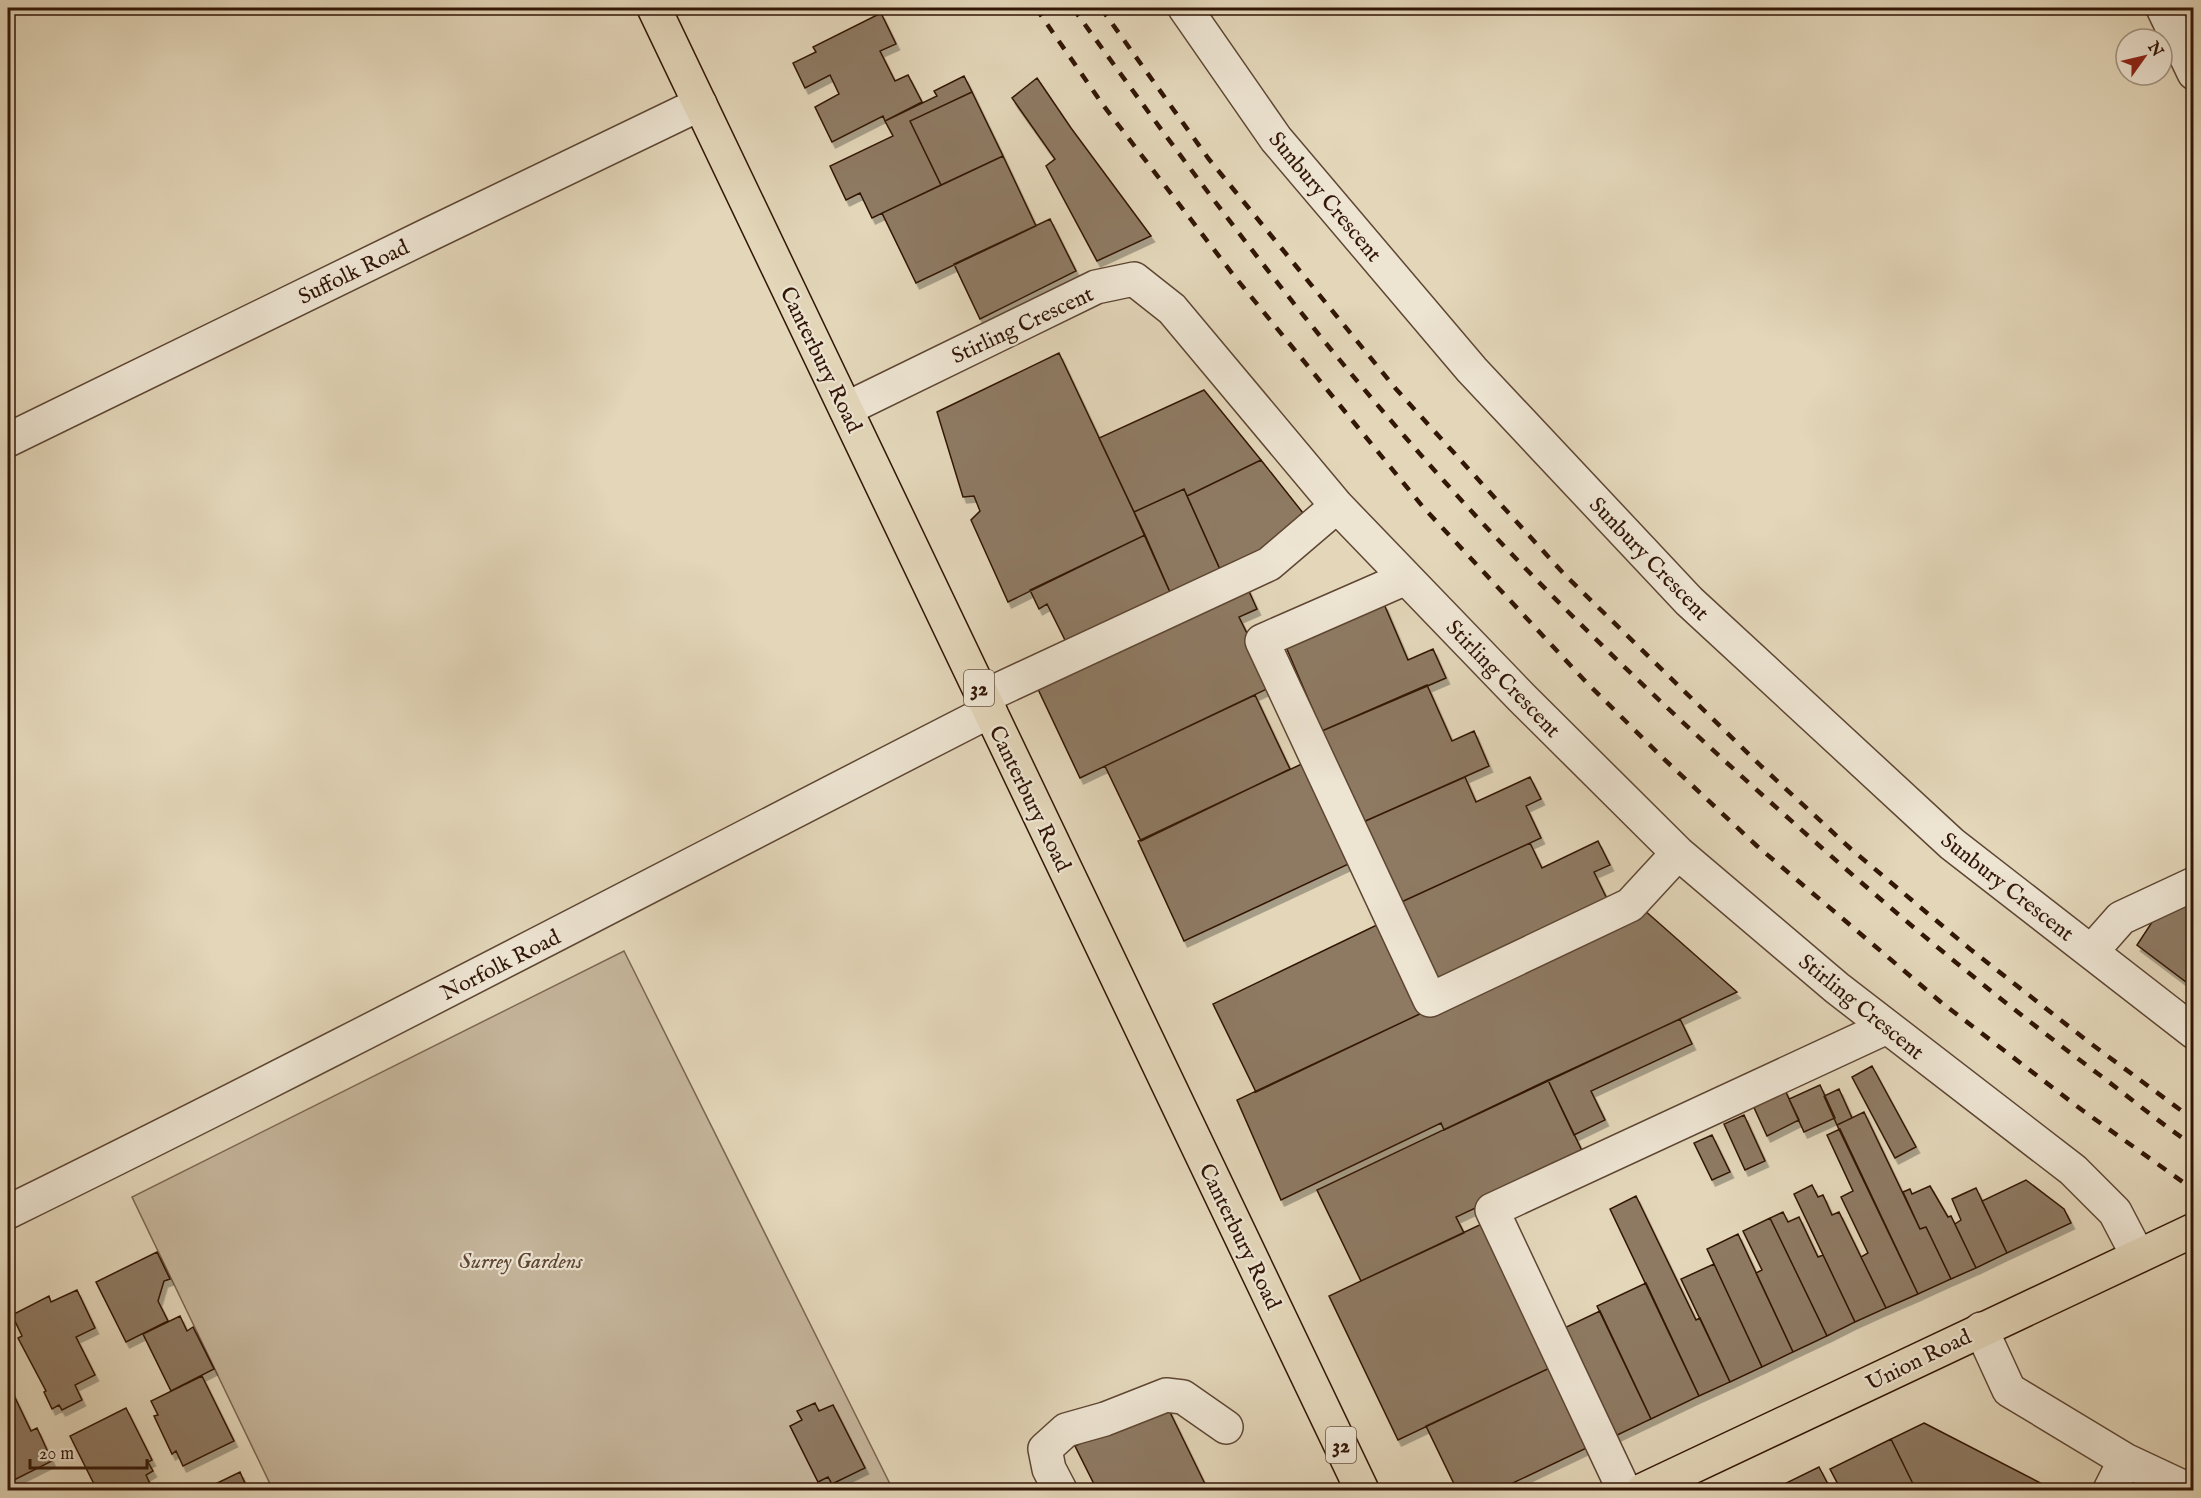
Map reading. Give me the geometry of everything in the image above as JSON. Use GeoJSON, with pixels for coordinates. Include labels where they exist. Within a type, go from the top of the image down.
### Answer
{"type":"FeatureCollection","features":[{"type":"Feature","properties":{"kind":"main road","name":"Canterbury Road"},"geometry":{"type":"LineString","coordinates":[[654,8],[1362,1491]]}},
{"type":"Feature","properties":{"kind":"main road","name":"Union Road"},"geometry":{"type":"LineString","coordinates":[[1643,1491],[2193,1230]]}},
{"type":"Feature","properties":{"kind":"street","name":"Sunbury Crescent"},"geometry":{"type":"LineString","coordinates":[[1185,8],[1276,139],[1472,370],[1689,601],[1952,844],[2193,1032]]}},
{"type":"Feature","properties":{"kind":"street"},"geometry":{"type":"LineString","coordinates":[[2163,8],[2193,73]]}},
{"type":"Feature","properties":{"kind":"street","name":"Suffolk Road"},"geometry":{"type":"LineString","coordinates":[[8,440],[700,104]]}},
{"type":"Feature","properties":{"kind":"street","name":"Stirling Crescent"},"geometry":{"type":"LineString","coordinates":[[846,409],[1096,287],[1134,279],[1172,309],[1336,506],[1522,698],[1678,853],[1837,988],[2073,1170],[2115,1212],[2138,1256]]}},
{"type":"Feature","properties":{"kind":"street","name":"Norfolk Road"},"geometry":{"type":"LineString","coordinates":[[8,1212],[568,929],[987,704],[1269,564],[1336,506]]}},
{"type":"Feature","properties":{"kind":"street"},"geometry":{"type":"LineString","coordinates":[[1406,578],[1263,641],[1430,1000],[1630,905],[1678,853]]}},
{"type":"Feature","properties":{"kind":"street"},"geometry":{"type":"LineString","coordinates":[[2091,952],[2121,918],[2193,884]]}},
{"type":"Feature","properties":{"kind":"street"},"geometry":{"type":"LineString","coordinates":[[1623,1491],[1492,1210],[1887,1027]]}},
{"type":"Feature","properties":{"kind":"street"},"geometry":{"type":"LineString","coordinates":[[1982,1329],[2009,1390],[2125,1460],[2189,1491]]}},
{"type":"Feature","properties":{"kind":"street"},"geometry":{"type":"LineString","coordinates":[[1060,1491],[1049,1469],[1045,1449],[1066,1430],[1106,1419],[1166,1395],[1183,1397],[1226,1428]]}},
{"type":"Feature","properties":{"kind":"street"},"geometry":{"type":"LineString","coordinates":[[2110,1491],[2125,1460]]}},
{"type":"Feature","properties":{"kind":"green space","name":"Surrey Gardens"},"geometry":{"type":"Polygon","coordinates":[[[624,951],[893,1490],[273,1490],[132,1197],[624,951]]]}},
{"type":"Feature","properties":{"kind":"building"},"geometry":{"type":"Polygon","coordinates":[[[881,13],[896,44],[880,51],[895,81],[908,75],[922,102],[885,121],[883,116],[832,142],[815,107],[839,94],[830,75],[805,88],[793,63],[816,52],[813,47],[881,13]]]}},
{"type":"Feature","properties":{"kind":"building"},"geometry":{"type":"Polygon","coordinates":[[[964,76],[972,92],[910,121],[941,185],[872,218],[860,193],[846,200],[830,166],[893,136],[885,121],[937,96],[934,91],[964,76]]]}},
{"type":"Feature","properties":{"kind":"building"},"geometry":{"type":"Polygon","coordinates":[[[1037,78],[1151,236],[1097,261],[1046,166],[1055,159],[1012,98],[1037,78]]]}},
{"type":"Feature","properties":{"kind":"building"},"geometry":{"type":"Polygon","coordinates":[[[972,92],[1003,156],[941,185],[910,121],[972,92]]]}},
{"type":"Feature","properties":{"kind":"building"},"geometry":{"type":"Polygon","coordinates":[[[1003,156],[1036,226],[916,283],[882,213],[1003,156]]]}},
{"type":"Feature","properties":{"kind":"building"},"geometry":{"type":"Polygon","coordinates":[[[1050,219],[1076,271],[980,319],[954,264],[1050,219]]]}},
{"type":"Feature","properties":{"kind":"building"},"geometry":{"type":"Polygon","coordinates":[[[1059,353],[1145,535],[1008,602],[971,520],[980,511],[974,496],[963,497],[937,412],[1059,353]]]}},
{"type":"Feature","properties":{"kind":"building"},"geometry":{"type":"Polygon","coordinates":[[[1204,390],[1261,460],[1187,496],[1184,489],[1134,512],[1099,438],[1204,390]]]}},
{"type":"Feature","properties":{"kind":"building"},"geometry":{"type":"Polygon","coordinates":[[[1261,460],[1307,518],[1223,576],[1187,496],[1261,460]]]}},
{"type":"Feature","properties":{"kind":"building"},"geometry":{"type":"Polygon","coordinates":[[[1184,489],[1223,576],[1173,599],[1134,512],[1184,489]]]}},
{"type":"Feature","properties":{"kind":"building"},"geometry":{"type":"Polygon","coordinates":[[[1145,535],[1173,599],[1069,648],[1047,604],[1039,609],[1030,590],[1145,535]]]}},
{"type":"Feature","properties":{"kind":"building"},"geometry":{"type":"Polygon","coordinates":[[[1247,587],[1257,609],[1239,617],[1273,686],[1080,778],[1037,687],[1247,587]]]}},
{"type":"Feature","properties":{"kind":"building"},"geometry":{"type":"Polygon","coordinates":[[[1384,604],[1408,660],[1433,649],[1446,678],[1322,731],[1286,647],[1384,604]]]}},
{"type":"Feature","properties":{"kind":"building"},"geometry":{"type":"Polygon","coordinates":[[[1427,685],[1452,741],[1474,731],[1489,766],[1361,823],[1322,731],[1427,685]]]}},
{"type":"Feature","properties":{"kind":"building"},"geometry":{"type":"Polygon","coordinates":[[[1255,695],[1290,769],[1141,841],[1105,766],[1255,695]]]}},
{"type":"Feature","properties":{"kind":"building"},"geometry":{"type":"Polygon","coordinates":[[[1308,761],[1355,861],[1184,941],[1138,841],[1308,761]]]}},
{"type":"Feature","properties":{"kind":"building"},"geometry":{"type":"Polygon","coordinates":[[[1465,777],[1476,802],[1530,777],[1541,799],[1526,806],[1541,838],[1397,904],[1361,823],[1465,777]]]}},
{"type":"Feature","properties":{"kind":"building"},"geometry":{"type":"Polygon","coordinates":[[[1598,841],[1610,865],[1594,872],[1609,903],[1442,982],[1431,977],[1397,904],[1530,843],[1542,868],[1598,841]]]}},
{"type":"Feature","properties":{"kind":"building"},"geometry":{"type":"Polygon","coordinates":[[[2194,898],[2194,988],[2137,945],[2156,916],[2194,898]]]}},
{"type":"Feature","properties":{"kind":"building"},"geometry":{"type":"Polygon","coordinates":[[[1643,909],[1737,992],[1444,1130],[1441,1123],[1281,1200],[1237,1100],[1643,909]]]}},
{"type":"Feature","properties":{"kind":"building"},"geometry":{"type":"Polygon","coordinates":[[[1383,922],[1426,1011],[1256,1092],[1213,1004],[1383,922]]]}},
{"type":"Feature","properties":{"kind":"building"},"geometry":{"type":"Polygon","coordinates":[[[1680,1019],[1692,1044],[1591,1091],[1605,1120],[1574,1135],[1548,1080],[1680,1019]]]}},
{"type":"Feature","properties":{"kind":"building"},"geometry":{"type":"Polygon","coordinates":[[[1872,1066],[1916,1147],[1895,1158],[1852,1077],[1872,1066]]]}},
{"type":"Feature","properties":{"kind":"building"},"geometry":{"type":"Polygon","coordinates":[[[1548,1080],[1585,1157],[1456,1217],[1464,1233],[1361,1281],[1317,1190],[1548,1080]]]}},
{"type":"Feature","properties":{"kind":"building"},"geometry":{"type":"Polygon","coordinates":[[[1820,1085],[1835,1118],[1804,1132],[1789,1099],[1820,1085]]]}},
{"type":"Feature","properties":{"kind":"building"},"geometry":{"type":"Polygon","coordinates":[[[1783,1086],[1799,1120],[1767,1136],[1751,1101],[1783,1086]]]}},
{"type":"Feature","properties":{"kind":"building"},"geometry":{"type":"Polygon","coordinates":[[[1839,1089],[1852,1118],[1837,1125],[1824,1096],[1839,1089]]]}},
{"type":"Feature","properties":{"kind":"building"},"geometry":{"type":"Polygon","coordinates":[[[1864,1112],[1920,1229],[1926,1227],[1951,1279],[1918,1294],[1837,1125],[1864,1112]]]}},
{"type":"Feature","properties":{"kind":"building"},"geometry":{"type":"Polygon","coordinates":[[[1744,1115],[1765,1161],[1745,1170],[1724,1124],[1744,1115]]]}},
{"type":"Feature","properties":{"kind":"building"},"geometry":{"type":"Polygon","coordinates":[[[1840,1129],[1918,1294],[1886,1308],[1861,1257],[1868,1253],[1841,1197],[1853,1191],[1827,1135],[1840,1129]]]}},
{"type":"Feature","properties":{"kind":"building"},"geometry":{"type":"Polygon","coordinates":[[[1712,1135],[1730,1172],[1712,1180],[1694,1143],[1712,1135]]]}},
{"type":"Feature","properties":{"kind":"building"},"geometry":{"type":"Polygon","coordinates":[[[2026,1180],[2064,1209],[2071,1223],[2007,1253],[1982,1201],[2026,1180]]]}},
{"type":"Feature","properties":{"kind":"building"},"geometry":{"type":"Polygon","coordinates":[[[1812,1185],[1818,1197],[1823,1195],[1832,1215],[1839,1212],[1886,1308],[1855,1322],[1794,1194],[1812,1185]]]}},
{"type":"Feature","properties":{"kind":"building"},"geometry":{"type":"Polygon","coordinates":[[[1930,1186],[1948,1217],[1951,1216],[1976,1268],[1951,1279],[1926,1227],[1920,1229],[1903,1192],[1910,1189],[1912,1194],[1930,1186]]]}},
{"type":"Feature","properties":{"kind":"building"},"geometry":{"type":"Polygon","coordinates":[[[1976,1188],[2007,1253],[1976,1268],[1955,1224],[1961,1220],[1952,1199],[1976,1188]]]}},
{"type":"Feature","properties":{"kind":"building"},"geometry":{"type":"Polygon","coordinates":[[[1636,1196],[1696,1320],[1700,1318],[1730,1382],[1699,1396],[1610,1209],[1636,1196]]]}},
{"type":"Feature","properties":{"kind":"building"},"geometry":{"type":"Polygon","coordinates":[[[1783,1212],[1788,1222],[1799,1217],[1818,1257],[1823,1255],[1855,1322],[1827,1336],[1770,1218],[1783,1212]]]}},
{"type":"Feature","properties":{"kind":"building"},"geometry":{"type":"Polygon","coordinates":[[[1770,1218],[1827,1336],[1793,1352],[1756,1273],[1762,1270],[1743,1231],[1770,1218]]]}},
{"type":"Feature","properties":{"kind":"building"},"geometry":{"type":"Polygon","coordinates":[[[1488,1221],[1556,1365],[1398,1440],[1329,1296],[1488,1221]]]}},
{"type":"Feature","properties":{"kind":"building"},"geometry":{"type":"Polygon","coordinates":[[[1738,1234],[1793,1352],[1762,1367],[1707,1249],[1738,1234]]]}},
{"type":"Feature","properties":{"kind":"building"},"geometry":{"type":"Polygon","coordinates":[[[157,1252],[170,1279],[164,1281],[158,1301],[168,1321],[126,1342],[96,1282],[157,1252]]]}},
{"type":"Feature","properties":{"kind":"building"},"geometry":{"type":"Polygon","coordinates":[[[1714,1264],[1762,1367],[1730,1382],[1681,1279],[1714,1264]]]}},
{"type":"Feature","properties":{"kind":"building"},"geometry":{"type":"Polygon","coordinates":[[[1646,1283],[1699,1396],[1651,1419],[1597,1306],[1646,1283]]]}},
{"type":"Feature","properties":{"kind":"building"},"geometry":{"type":"Polygon","coordinates":[[[77,1290],[95,1328],[76,1337],[95,1375],[75,1385],[82,1400],[62,1410],[59,1405],[52,1409],[44,1392],[46,1391],[18,1338],[22,1336],[12,1315],[49,1296],[51,1302],[77,1290]]]}},
{"type":"Feature","properties":{"kind":"building"},"geometry":{"type":"Polygon","coordinates":[[[1600,1311],[1651,1419],[1611,1438],[1560,1330],[1600,1311]]]}},
{"type":"Feature","properties":{"kind":"building"},"geometry":{"type":"Polygon","coordinates":[[[180,1316],[187,1331],[193,1327],[214,1369],[171,1391],[143,1334],[180,1316]]]}},
{"type":"Feature","properties":{"kind":"building"},"geometry":{"type":"Polygon","coordinates":[[[1556,1365],[1593,1445],[1498,1490],[1457,1490],[1426,1426],[1556,1365]]]}},
{"type":"Feature","properties":{"kind":"building"},"geometry":{"type":"Polygon","coordinates":[[[202,1376],[234,1441],[183,1466],[176,1451],[172,1454],[154,1416],[158,1415],[151,1401],[202,1376]]]}},
{"type":"Feature","properties":{"kind":"building"},"geometry":{"type":"Polygon","coordinates":[[[8,1383],[31,1431],[37,1428],[52,1461],[8,1483],[8,1383]]]}},
{"type":"Feature","properties":{"kind":"building"},"geometry":{"type":"Polygon","coordinates":[[[1165,1402],[1207,1488],[1202,1490],[1097,1490],[1075,1446],[1165,1402]]]}},
{"type":"Feature","properties":{"kind":"building"},"geometry":{"type":"Polygon","coordinates":[[[815,1403],[819,1411],[833,1405],[865,1468],[832,1484],[828,1477],[818,1482],[790,1426],[802,1420],[797,1411],[815,1403]]]}},
{"type":"Feature","properties":{"kind":"building"},"geometry":{"type":"Polygon","coordinates":[[[126,1408],[152,1460],[148,1462],[153,1471],[146,1475],[153,1490],[97,1490],[70,1436],[126,1408]]]}},
{"type":"Feature","properties":{"kind":"building"},"geometry":{"type":"Polygon","coordinates":[[[1924,1423],[2054,1490],[1916,1490],[1891,1439],[1924,1423]]]}},
{"type":"Feature","properties":{"kind":"building"},"geometry":{"type":"Polygon","coordinates":[[[1891,1439],[1916,1490],[1841,1490],[1830,1469],[1891,1439]]]}},
{"type":"Feature","properties":{"kind":"building"},"geometry":{"type":"Polygon","coordinates":[[[1819,1467],[1831,1490],[1772,1490],[1819,1467]]]}},
{"type":"Feature","properties":{"kind":"building"},"geometry":{"type":"Polygon","coordinates":[[[240,1472],[248,1490],[203,1490],[240,1472]]]}},
{"type":"Feature","properties":{"kind":"railway"},"geometry":{"type":"LineString","coordinates":[[1036,8],[1103,105],[1235,277],[1423,507],[1586,682],[1757,846],[1942,1003],[2082,1110],[2194,1190]]}},
{"type":"Feature","properties":{"kind":"railway"},"geometry":{"type":"LineString","coordinates":[[1073,8],[1196,176],[1324,341],[1414,447],[1510,553],[1560,604],[1715,752],[1889,906],[2026,1019],[2194,1146]]}},
{"type":"Feature","properties":{"kind":"railway"},"geometry":{"type":"LineString","coordinates":[[1101,8],[1208,158],[1396,389],[1564,574],[1761,766],[1851,849],[1970,949],[2090,1043],[2194,1120]]}}]}
